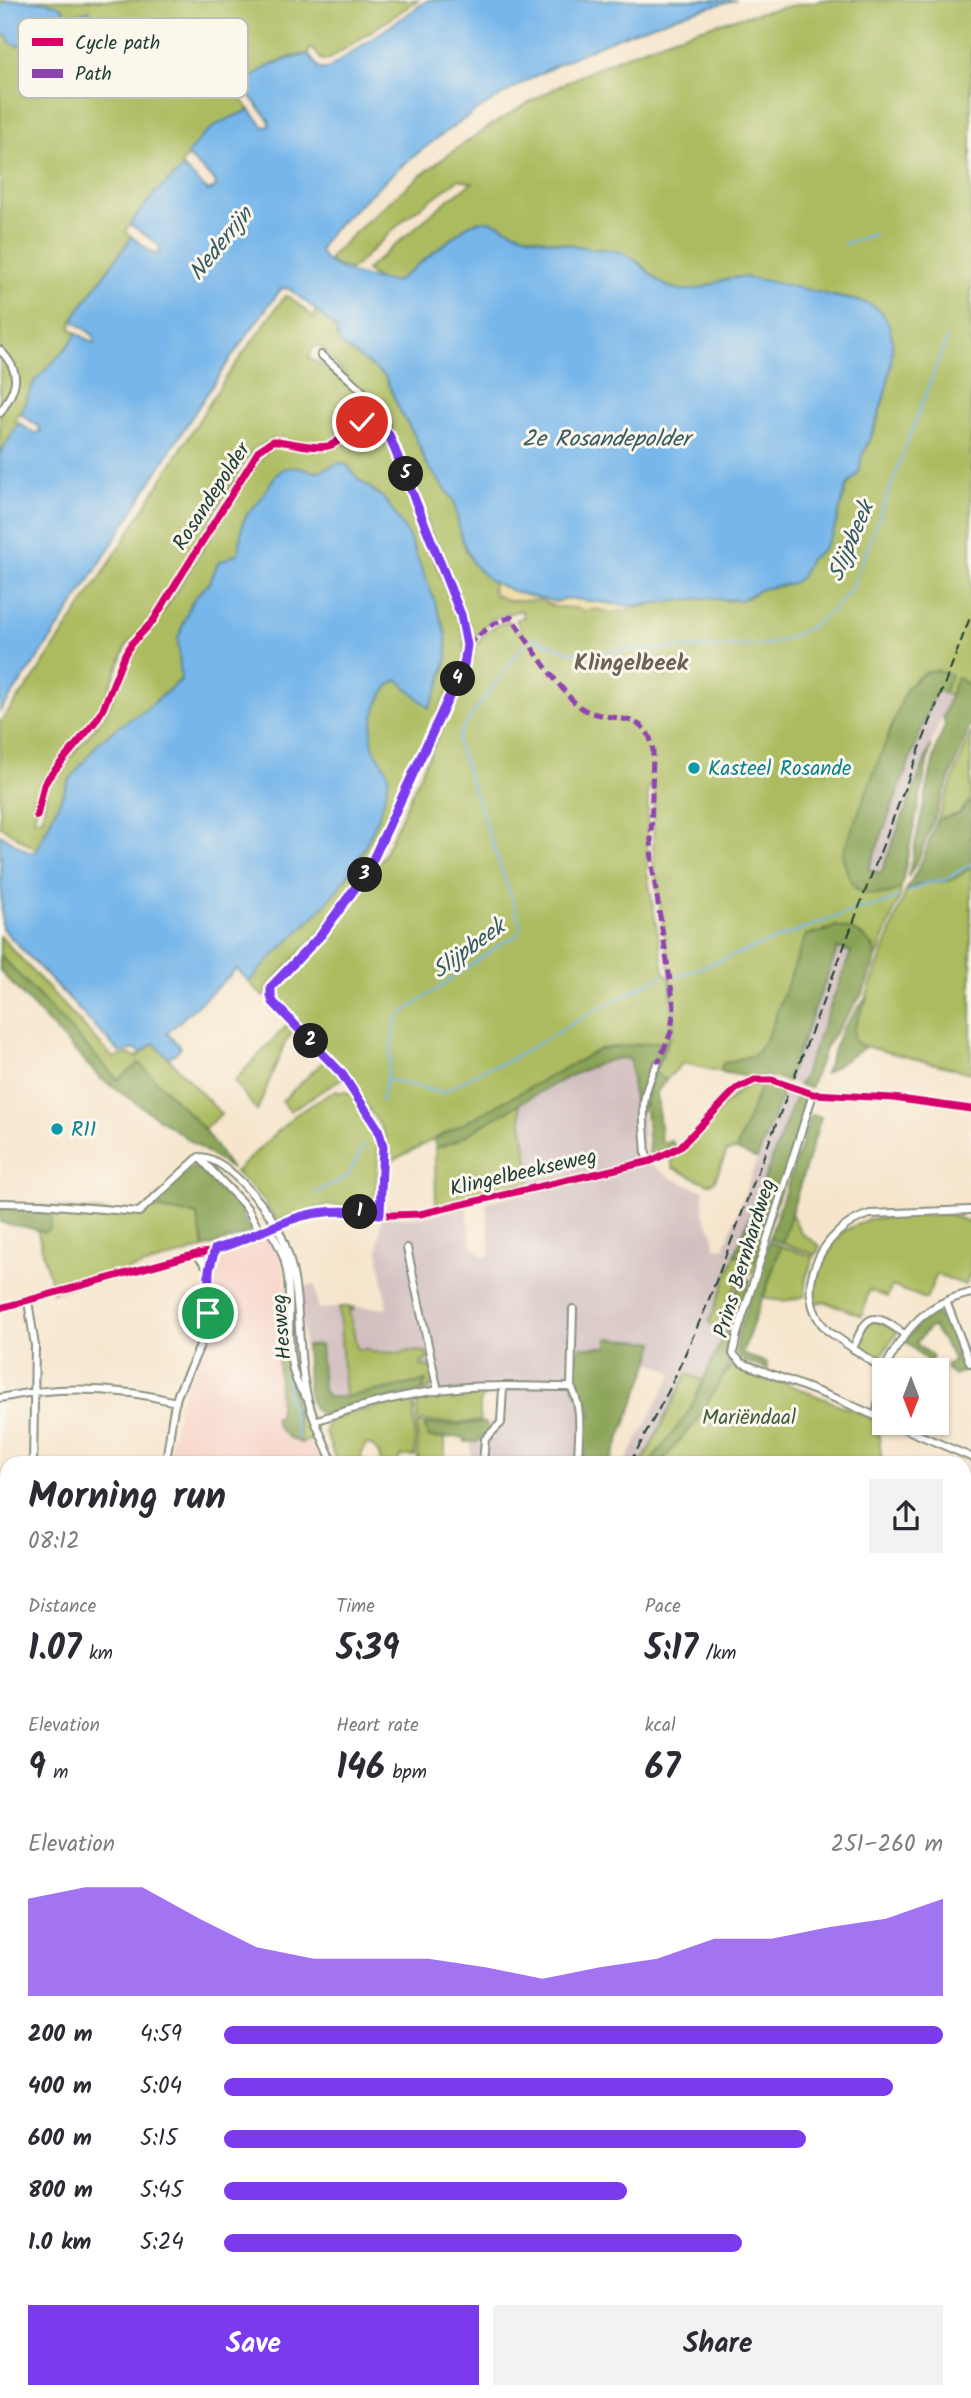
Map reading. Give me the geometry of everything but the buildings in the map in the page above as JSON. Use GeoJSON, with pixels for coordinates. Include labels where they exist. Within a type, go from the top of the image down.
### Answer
{"type":"FeatureCollection","features":[{"type":"Feature","properties":{"kind":"street"},"geometry":{"type":"LineString","coordinates":[[0,349],[13,365],[16,382],[0,413]]}},
{"type":"Feature","properties":{"kind":"street"},"geometry":{"type":"LineString","coordinates":[[321,355],[365,395],[386,423],[461,615],[466,636],[467,655],[368,870],[321,935],[271,987],[273,1002],[345,1079],[382,1137],[380,1214]]}},
{"type":"Feature","properties":{"kind":"street","name":"Rosandepolder"},"geometry":{"type":"LineString","coordinates":[[37,816],[42,792],[49,777],[99,716],[125,654],[153,621],[259,450],[273,441],[317,447],[332,445],[359,423],[366,421],[377,424],[389,435]]}},
{"type":"Feature","properties":{"kind":"street"},"geometry":{"type":"LineString","coordinates":[[651,1161],[646,1155],[644,1096],[658,1063]]}},
{"type":"Feature","properties":{"kind":"street","name":"Klingelbeekseweg"},"geometry":{"type":"LineString","coordinates":[[209,1270],[215,1249],[305,1215],[353,1211],[409,1215],[429,1212],[651,1161],[680,1147],[746,1082],[772,1080],[813,1094],[893,1098],[971,1109]]}},
{"type":"Feature","properties":{"kind":"street","name":"Prins Bernhardweg"},"geometry":{"type":"LineString","coordinates":[[813,1094],[740,1322],[733,1354],[742,1363],[872,1414]]}},
{"type":"Feature","properties":{"kind":"street"},"geometry":{"type":"LineString","coordinates":[[199,1157],[247,1208],[260,1232]]}},
{"type":"Feature","properties":{"kind":"street"},"geometry":{"type":"LineString","coordinates":[[0,1203],[139,1212],[199,1157],[208,1158],[237,1178],[274,1220]]}},
{"type":"Feature","properties":{"kind":"street"},"geometry":{"type":"LineString","coordinates":[[872,1364],[821,1324],[811,1303],[813,1274],[818,1257],[825,1246],[847,1223],[870,1214],[971,1210]]}},
{"type":"Feature","properties":{"kind":"street"},"geometry":{"type":"LineString","coordinates":[[268,1229],[277,1240],[285,1261],[290,1294],[292,1373],[307,1398]]}},
{"type":"Feature","properties":{"kind":"street","name":"Hesweg"},"geometry":{"type":"LineString","coordinates":[[279,1231],[290,1256],[295,1279],[307,1398],[330,1456]]}},
{"type":"Feature","properties":{"kind":"street"},"geometry":{"type":"LineString","coordinates":[[407,1248],[438,1391]]}},
{"type":"Feature","properties":{"kind":"street"},"geometry":{"type":"LineString","coordinates":[[0,1308],[196,1254],[203,1259],[209,1270],[209,1305],[205,1329],[198,1354],[176,1402],[166,1456]]}},
{"type":"Feature","properties":{"kind":"street"},"geometry":{"type":"LineString","coordinates":[[892,1358],[904,1334],[916,1320],[946,1301],[971,1293]]}},
{"type":"Feature","properties":{"kind":"street"},"geometry":{"type":"LineString","coordinates":[[28,1301],[34,1338],[33,1456]]}},
{"type":"Feature","properties":{"kind":"street"},"geometry":{"type":"LineString","coordinates":[[946,1301],[970,1363]]}},
{"type":"Feature","properties":{"kind":"street"},"geometry":{"type":"LineString","coordinates":[[573,1309],[570,1387],[579,1407],[578,1456]]}},
{"type":"Feature","properties":{"kind":"street"},"geometry":{"type":"LineString","coordinates":[[853,1349],[862,1325],[870,1320],[884,1321],[904,1334]]}},
{"type":"Feature","properties":{"kind":"street"},"geometry":{"type":"LineString","coordinates":[[315,1421],[438,1391],[471,1387],[570,1387]]}},
{"type":"Feature","properties":{"kind":"street"},"geometry":{"type":"LineString","coordinates":[[484,1456],[485,1439],[501,1423],[503,1387]]}},
{"type":"Feature","properties":{"kind":"street"},"geometry":{"type":"LineString","coordinates":[[0,1398],[35,1391],[72,1388],[137,1393],[176,1402]]}},
{"type":"Feature","properties":{"kind":"street"},"geometry":{"type":"LineString","coordinates":[[919,1435],[969,1456]]}},
{"type":"Feature","properties":{"kind":"shaded area"},"geometry":{"type":"Polygon","coordinates":[[[938,691],[950,696],[880,875],[869,869],[938,691]]]}},
{"type":"Feature","properties":{"kind":"shaded area"},"geometry":{"type":"Polygon","coordinates":[[[838,947],[851,952],[798,1085],[787,1081],[838,947]]]}},
{"type":"Feature","properties":{"kind":"shaded area"},"geometry":{"type":"Polygon","coordinates":[[[622,1056],[630,1059],[635,1111],[642,1111],[644,1156],[672,1179],[704,1191],[703,1215],[713,1232],[715,1247],[724,1248],[784,1089],[797,1094],[709,1323],[726,1330],[704,1381],[687,1374],[646,1456],[629,1456],[673,1373],[647,1360],[599,1411],[588,1456],[471,1456],[471,1437],[494,1420],[497,1397],[495,1385],[317,1411],[312,1404],[307,1379],[299,1287],[315,1285],[318,1309],[387,1308],[378,1250],[381,1218],[423,1217],[466,1207],[472,1246],[485,1258],[491,1253],[486,1202],[533,1191],[519,1103],[602,1061],[622,1056]]]}},
{"type":"Feature","properties":{"kind":"shaded area"},"geometry":{"type":"Polygon","coordinates":[[[262,1235],[273,1239],[283,1261],[291,1375],[327,1456],[169,1456],[181,1397],[207,1335],[212,1309],[212,1275],[221,1251],[262,1235]]]}},
{"type":"Feature","properties":{"kind":"green space"},"geometry":{"type":"Polygon","coordinates":[[[0,0],[418,0],[328,60],[322,60],[310,49],[308,54],[275,63],[248,84],[248,18],[18,18],[18,98],[241,98],[250,110],[210,130],[181,165],[184,168],[156,192],[126,230],[132,237],[78,311],[71,329],[77,333],[74,339],[30,392],[21,414],[18,413],[15,420],[19,423],[0,454],[0,0]]]}},
{"type":"Feature","properties":{"kind":"green space"},"geometry":{"type":"Polygon","coordinates":[[[822,0],[971,0],[971,687],[957,677],[950,696],[944,693],[950,675],[926,672],[914,680],[845,863],[849,876],[861,891],[886,895],[901,888],[900,896],[877,956],[873,945],[826,929],[822,932],[792,974],[768,1036],[755,1055],[723,1063],[721,1072],[683,1063],[666,1080],[654,1073],[673,1032],[675,1006],[653,862],[654,788],[648,786],[647,872],[672,1001],[667,1041],[600,1049],[385,1164],[385,1136],[381,1127],[348,1078],[273,1001],[273,989],[329,935],[384,855],[484,634],[509,621],[516,632],[522,632],[516,620],[524,617],[521,610],[492,619],[471,641],[467,623],[387,423],[322,348],[313,347],[309,358],[335,371],[351,383],[371,406],[387,431],[367,419],[341,437],[324,444],[305,444],[283,439],[264,443],[252,451],[153,616],[127,645],[100,711],[44,780],[34,818],[43,817],[46,787],[106,714],[132,651],[156,624],[263,456],[277,445],[325,449],[366,423],[380,429],[391,447],[464,634],[465,657],[363,874],[335,915],[269,985],[265,997],[249,982],[332,895],[360,856],[371,834],[387,771],[374,750],[371,734],[381,697],[392,683],[399,679],[429,707],[446,665],[445,629],[408,535],[379,494],[359,480],[347,465],[341,463],[316,472],[295,467],[275,476],[259,502],[247,514],[238,553],[218,563],[210,582],[190,606],[178,638],[181,679],[144,711],[99,742],[69,781],[37,850],[0,826],[0,722],[34,678],[104,572],[224,380],[285,296],[314,318],[315,309],[336,329],[343,346],[385,376],[426,463],[454,501],[466,551],[478,570],[494,582],[492,588],[495,595],[510,601],[539,600],[555,607],[584,611],[597,609],[612,613],[673,600],[711,598],[729,601],[747,598],[761,589],[786,585],[822,549],[836,524],[846,488],[859,471],[861,457],[876,425],[891,362],[891,342],[886,324],[876,310],[859,301],[743,277],[727,279],[697,290],[680,290],[656,279],[623,253],[543,240],[489,221],[470,224],[397,281],[380,280],[372,276],[366,270],[450,198],[472,183],[459,179],[407,217],[351,270],[334,265],[330,260],[375,214],[420,176],[467,141],[567,82],[675,37],[744,16],[822,0]]]}},
{"type":"Feature","properties":{"kind":"green space"},"geometry":{"type":"Polygon","coordinates":[[[936,670],[951,675],[944,693],[935,693],[869,869],[881,873],[931,745],[901,888],[882,894],[860,891],[851,882],[842,855],[907,687],[926,672],[936,670]]]}},
{"type":"Feature","properties":{"kind":"green space"},"geometry":{"type":"Polygon","coordinates":[[[957,677],[971,687],[971,723],[919,858],[908,877],[936,748],[945,725],[943,716],[957,677]]]}},
{"type":"Feature","properties":{"kind":"green space"},"geometry":{"type":"Polygon","coordinates":[[[971,732],[971,800],[959,814],[937,821],[971,732]]]}},
{"type":"Feature","properties":{"kind":"green space"},"geometry":{"type":"Polygon","coordinates":[[[971,800],[971,867],[952,880],[917,885],[906,891],[922,861],[937,820],[959,814],[971,800]]]}},
{"type":"Feature","properties":{"kind":"green space"},"geometry":{"type":"Polygon","coordinates":[[[971,867],[971,1073],[860,1045],[854,1041],[854,1029],[906,891],[917,885],[952,880],[971,867]]]}},
{"type":"Feature","properties":{"kind":"green space"},"geometry":{"type":"Polygon","coordinates":[[[836,926],[861,935],[870,943],[877,956],[863,993],[826,1046],[810,1088],[798,1085],[851,952],[838,948],[787,1081],[765,1076],[745,1079],[744,1076],[721,1072],[723,1063],[755,1055],[768,1036],[806,935],[836,926]]]}},
{"type":"Feature","properties":{"kind":"green space"},"geometry":{"type":"Polygon","coordinates":[[[0,936],[113,1058],[128,1054],[137,1057],[154,1043],[221,1114],[204,1129],[139,1064],[119,1081],[0,955],[0,936]]]}},
{"type":"Feature","properties":{"kind":"green space"},"geometry":{"type":"Polygon","coordinates":[[[0,955],[118,1080],[139,1063],[204,1129],[231,1169],[100,1078],[0,971],[0,955]]]}},
{"type":"Feature","properties":{"kind":"green space"},"geometry":{"type":"Polygon","coordinates":[[[868,995],[854,1029],[854,1041],[865,1047],[825,1073],[841,1031],[868,995]]]}},
{"type":"Feature","properties":{"kind":"green space"},"geometry":{"type":"Polygon","coordinates":[[[290,1022],[296,1027],[285,1043],[257,1111],[234,1081],[290,1022]]]}},
{"type":"Feature","properties":{"kind":"green space"},"geometry":{"type":"Polygon","coordinates":[[[667,1041],[642,1111],[635,1111],[630,1060],[617,1059],[572,1076],[456,1141],[435,1148],[435,1139],[600,1049],[667,1041]]]}},
{"type":"Feature","properties":{"kind":"green space"},"geometry":{"type":"Polygon","coordinates":[[[326,1059],[342,1078],[290,1111],[282,1101],[326,1059]]]}},
{"type":"Feature","properties":{"kind":"green space"},"geometry":{"type":"Polygon","coordinates":[[[654,1073],[666,1080],[657,1092],[661,1141],[671,1141],[675,1146],[653,1156],[649,1153],[645,1096],[654,1073]]]}},
{"type":"Feature","properties":{"kind":"green space"},"geometry":{"type":"Polygon","coordinates":[[[762,1083],[736,1150],[727,1151],[714,1182],[708,1184],[673,1168],[673,1155],[688,1145],[738,1091],[749,1085],[762,1083]]]}},
{"type":"Feature","properties":{"kind":"green space"},"geometry":{"type":"Polygon","coordinates":[[[762,1083],[785,1087],[757,1159],[736,1150],[762,1083]]]}},
{"type":"Feature","properties":{"kind":"green space"},"geometry":{"type":"Polygon","coordinates":[[[336,1090],[353,1095],[379,1138],[375,1208],[332,1205],[311,1209],[278,1221],[259,1195],[235,1172],[295,1115],[336,1090]]]}},
{"type":"Feature","properties":{"kind":"green space"},"geometry":{"type":"Polygon","coordinates":[[[797,1094],[805,1098],[807,1109],[757,1261],[735,1255],[797,1094]]]}},
{"type":"Feature","properties":{"kind":"green space"},"geometry":{"type":"Polygon","coordinates":[[[519,1103],[531,1182],[481,1197],[478,1195],[436,1206],[435,1148],[454,1142],[519,1103]]]}},
{"type":"Feature","properties":{"kind":"green space"},"geometry":{"type":"Polygon","coordinates":[[[811,1115],[821,1117],[782,1243],[769,1239],[811,1115]]]}},
{"type":"Feature","properties":{"kind":"green space"},"geometry":{"type":"Polygon","coordinates":[[[193,1167],[206,1169],[239,1204],[244,1210],[242,1217],[251,1229],[250,1233],[204,1248],[197,1215],[148,1207],[193,1167]]]}},
{"type":"Feature","properties":{"kind":"green space"},"geometry":{"type":"Polygon","coordinates":[[[0,1206],[52,1207],[50,1228],[44,1232],[0,1222],[0,1206]]]}},
{"type":"Feature","properties":{"kind":"green space"},"geometry":{"type":"Polygon","coordinates":[[[52,1207],[141,1215],[148,1207],[197,1215],[204,1248],[53,1292],[37,1229],[44,1232],[51,1225],[52,1207]]]}},
{"type":"Feature","properties":{"kind":"green space"},"geometry":{"type":"Polygon","coordinates":[[[791,1213],[801,1233],[820,1246],[816,1255],[782,1243],[791,1213]]]}},
{"type":"Feature","properties":{"kind":"green space"},"geometry":{"type":"Polygon","coordinates":[[[949,1214],[971,1223],[971,1273],[965,1285],[937,1274],[926,1299],[892,1286],[887,1297],[869,1290],[862,1316],[826,1302],[815,1303],[814,1295],[820,1268],[842,1232],[868,1219],[949,1214]]]}},
{"type":"Feature","properties":{"kind":"green space"},"geometry":{"type":"Polygon","coordinates":[[[768,1242],[781,1246],[742,1354],[767,1363],[768,1370],[744,1361],[736,1353],[738,1334],[768,1242]]]}},
{"type":"Feature","properties":{"kind":"green space"},"geometry":{"type":"Polygon","coordinates":[[[781,1246],[814,1257],[806,1278],[805,1296],[784,1301],[764,1297],[781,1246]]]}},
{"type":"Feature","properties":{"kind":"green space"},"geometry":{"type":"Polygon","coordinates":[[[735,1255],[757,1261],[753,1272],[735,1288],[718,1327],[709,1323],[735,1255]]]}},
{"type":"Feature","properties":{"kind":"green space"},"geometry":{"type":"Polygon","coordinates":[[[751,1279],[730,1346],[731,1362],[695,1424],[667,1456],[655,1456],[690,1410],[726,1330],[722,1328],[732,1299],[745,1281],[751,1279]]]}},
{"type":"Feature","properties":{"kind":"green space"},"geometry":{"type":"Polygon","coordinates":[[[339,1307],[353,1307],[354,1310],[349,1310],[357,1349],[369,1349],[370,1352],[425,1352],[429,1360],[422,1361],[421,1366],[430,1367],[433,1375],[429,1389],[422,1391],[425,1381],[345,1397],[339,1307]]]}},
{"type":"Feature","properties":{"kind":"green space"},"geometry":{"type":"Polygon","coordinates":[[[937,1313],[957,1344],[964,1371],[953,1375],[949,1371],[949,1363],[954,1361],[933,1327],[916,1343],[932,1358],[924,1358],[905,1341],[922,1320],[937,1313]]]}},
{"type":"Feature","properties":{"kind":"green space"},"geometry":{"type":"Polygon","coordinates":[[[873,1321],[882,1322],[897,1332],[880,1358],[874,1358],[857,1347],[863,1328],[873,1321]]]}},
{"type":"Feature","properties":{"kind":"green space"},"geometry":{"type":"Polygon","coordinates":[[[608,1338],[655,1342],[613,1456],[583,1456],[585,1421],[592,1415],[584,1403],[587,1400],[582,1393],[578,1395],[573,1386],[575,1353],[581,1347],[608,1347],[608,1338]]]}},
{"type":"Feature","properties":{"kind":"green space"},"geometry":{"type":"Polygon","coordinates":[[[288,1339],[291,1386],[301,1443],[284,1434],[274,1418],[279,1415],[278,1340],[288,1339]]]}},
{"type":"Feature","properties":{"kind":"green space"},"geometry":{"type":"Polygon","coordinates":[[[320,1345],[323,1389],[327,1397],[345,1397],[426,1381],[422,1391],[326,1414],[318,1413],[310,1397],[306,1346],[320,1345]]]}},
{"type":"Feature","properties":{"kind":"green space","name":"Mariëndaal"},"geometry":{"type":"Polygon","coordinates":[[[735,1363],[872,1418],[872,1435],[879,1435],[881,1456],[646,1456],[687,1374],[704,1381],[680,1424],[735,1363]]]}},
{"type":"Feature","properties":{"kind":"green space"},"geometry":{"type":"Polygon","coordinates":[[[290,1374],[316,1430],[314,1439],[301,1443],[290,1374]]]}},
{"type":"Feature","properties":{"kind":"green space"},"geometry":{"type":"Polygon","coordinates":[[[482,1390],[484,1397],[480,1402],[480,1421],[417,1421],[418,1397],[482,1390]]]}},
{"type":"Feature","properties":{"kind":"green space"},"geometry":{"type":"Polygon","coordinates":[[[412,1399],[415,1456],[380,1456],[372,1446],[366,1444],[361,1456],[334,1456],[325,1432],[328,1422],[334,1417],[412,1399]]]}},
{"type":"Feature","properties":{"kind":"green space"},"geometry":{"type":"Polygon","coordinates":[[[484,1422],[490,1430],[477,1442],[465,1442],[464,1437],[429,1438],[425,1427],[428,1424],[460,1425],[484,1422]]]}},
{"type":"Feature","properties":{"kind":"green space"},"geometry":{"type":"Polygon","coordinates":[[[417,1424],[428,1424],[425,1427],[435,1439],[445,1437],[445,1456],[418,1456],[417,1424]]]}},
{"type":"Feature","properties":{"kind":"sand"},"geometry":{"type":"Polygon","coordinates":[[[494,582],[518,593],[556,602],[566,598],[639,607],[612,613],[597,609],[584,611],[555,607],[539,600],[510,601],[495,595],[492,588],[494,582]]]}},
{"type":"Feature","properties":{"kind":"water"},"geometry":{"type":"Polygon","coordinates":[[[8,0],[47,2],[64,10],[58,18],[18,18],[18,45],[9,42],[9,36],[0,35],[0,6],[8,0]]]}},
{"type":"Feature","properties":{"kind":"water"},"geometry":{"type":"Polygon","coordinates":[[[428,0],[736,0],[684,14],[584,52],[535,76],[488,104],[401,167],[338,225],[320,251],[342,270],[378,280],[397,281],[470,224],[489,221],[545,240],[623,253],[663,284],[680,290],[697,289],[727,279],[743,277],[802,288],[873,306],[888,322],[892,339],[892,359],[882,403],[861,458],[860,469],[846,488],[833,533],[823,549],[810,559],[801,577],[793,583],[761,589],[741,600],[702,598],[631,606],[566,598],[556,602],[518,593],[490,581],[473,564],[461,537],[454,501],[426,463],[385,376],[343,346],[337,337],[336,329],[320,313],[289,289],[282,288],[208,391],[72,606],[0,711],[0,454],[19,423],[33,433],[41,432],[38,426],[21,414],[34,382],[77,333],[93,343],[95,341],[93,335],[74,321],[75,316],[132,237],[156,255],[160,251],[159,245],[130,224],[156,192],[184,168],[208,191],[215,188],[216,182],[187,155],[201,138],[222,122],[250,110],[264,127],[270,126],[269,120],[248,94],[248,84],[251,80],[273,64],[308,54],[320,69],[328,69],[428,0]]]}},
{"type":"Feature","properties":{"kind":"water"},"geometry":{"type":"Polygon","coordinates":[[[89,10],[92,16],[69,18],[89,10]]]}},
{"type":"Feature","properties":{"kind":"water"},"geometry":{"type":"Polygon","coordinates":[[[340,463],[347,465],[359,480],[383,498],[408,535],[446,635],[447,657],[440,684],[429,708],[398,680],[385,690],[380,699],[372,737],[374,749],[388,773],[387,789],[373,830],[348,874],[328,901],[249,982],[237,969],[167,1033],[181,1048],[169,1058],[154,1043],[141,1053],[136,1049],[120,1053],[2,928],[0,834],[28,852],[36,852],[69,781],[99,742],[144,711],[181,680],[178,638],[190,606],[210,582],[218,563],[238,553],[247,514],[259,502],[275,476],[283,469],[295,467],[316,472],[340,463]]]}},
{"type":"Feature","properties":{"kind":"waterway"},"geometry":{"type":"LineString","coordinates":[[844,244],[874,234]]}},
{"type":"Feature","properties":{"kind":"waterway","name":"Slijpbeek"},"geometry":{"type":"LineString","coordinates":[[530,639],[535,638],[570,652],[756,646],[784,640],[823,618],[853,586],[947,338]]}},
{"type":"Feature","properties":{"kind":"waterway","name":"Slijpbeek"},"geometry":{"type":"LineString","coordinates":[[387,1079],[396,1018],[502,943],[515,937],[520,929],[521,925],[457,742],[462,729],[525,643]]}},
{"type":"Feature","properties":{"kind":"waterway","name":"Slijpbeek"},"geometry":{"type":"LineString","coordinates":[[909,892],[924,884],[945,880],[971,864]]}},
{"type":"Feature","properties":{"kind":"waterway","name":"Slijpbeek"},"geometry":{"type":"LineString","coordinates":[[678,976],[854,910],[883,904],[898,897]]}},
{"type":"Feature","properties":{"kind":"waterway","name":"Slijpbeek"},"geometry":{"type":"LineString","coordinates":[[381,1102],[387,1079],[442,1093],[486,1068],[502,1064],[663,975]]}},
{"type":"Feature","properties":{"kind":"waterway","name":"Slijpbeek"},"geometry":{"type":"LineString","coordinates":[[315,1193],[348,1176],[364,1145]]}},
{"type":"Feature","properties":{"kind":"waterway","name":"Slijpbeek"},"geometry":{"type":"LineString","coordinates":[[284,1290],[288,1395],[299,1438]]}},
{"type":"Feature","properties":{"kind":"railway"},"geometry":{"type":"LineString","coordinates":[[634,1456],[669,1390],[706,1307],[971,615]]}},
{"type":"Feature","properties":{"kind":"marked path"},"geometry":{"type":"LineString","coordinates":[[467,645],[493,624],[511,617],[546,668],[577,704],[596,714],[637,723],[650,738],[653,751],[652,865],[674,1006],[671,1032],[658,1063]]}},
{"type":"Feature","properties":{"kind":"cycle path"},"geometry":{"type":"LineString","coordinates":[[37,816],[44,785],[95,722],[131,644],[153,621],[259,450],[273,441],[328,446],[362,422],[375,423],[382,428],[396,448],[461,615],[467,655],[440,719],[368,870],[321,935],[271,987],[273,1002],[342,1074],[378,1128],[383,1146],[380,1214]]}},
{"type":"Feature","properties":{"kind":"cycle path"},"geometry":{"type":"LineString","coordinates":[[0,1308],[209,1252],[314,1213],[343,1211],[391,1215],[420,1214],[651,1161],[680,1147],[736,1089],[755,1080],[772,1080],[813,1094],[893,1098],[971,1109]]}},
{"type":"Feature","properties":{"kind":"place","name":"Kasteel Rosande"},"geometry":{"type":"Point","coordinates":[694,768]}},
{"type":"Feature","properties":{"kind":"place","name":"R11"},"geometry":{"type":"Point","coordinates":[57,1129]}},
{"type":"Feature","properties":{"kind":"district","name":"Klingelbeek"},"geometry":{"type":"Point","coordinates":[631,662]}},
{"type":"Feature","properties":{"kind":"route"},"geometry":{"type":"LineString","coordinates":[[208,1313],[209,1270],[215,1249],[314,1213],[353,1211],[380,1214],[382,1137],[342,1074],[273,1002],[270,992],[271,987],[334,920],[368,870],[467,655],[461,615],[389,435],[377,424],[362,422]]}},
{"type":"Feature","properties":{"kind":"water label","name":"Nederrijn"},"geometry":{"type":"Point","coordinates":[220,243]}},
{"type":"Feature","properties":{"kind":"water label","name":"2e Rosandepolder"},"geometry":{"type":"Point","coordinates":[606,438]}}]}
